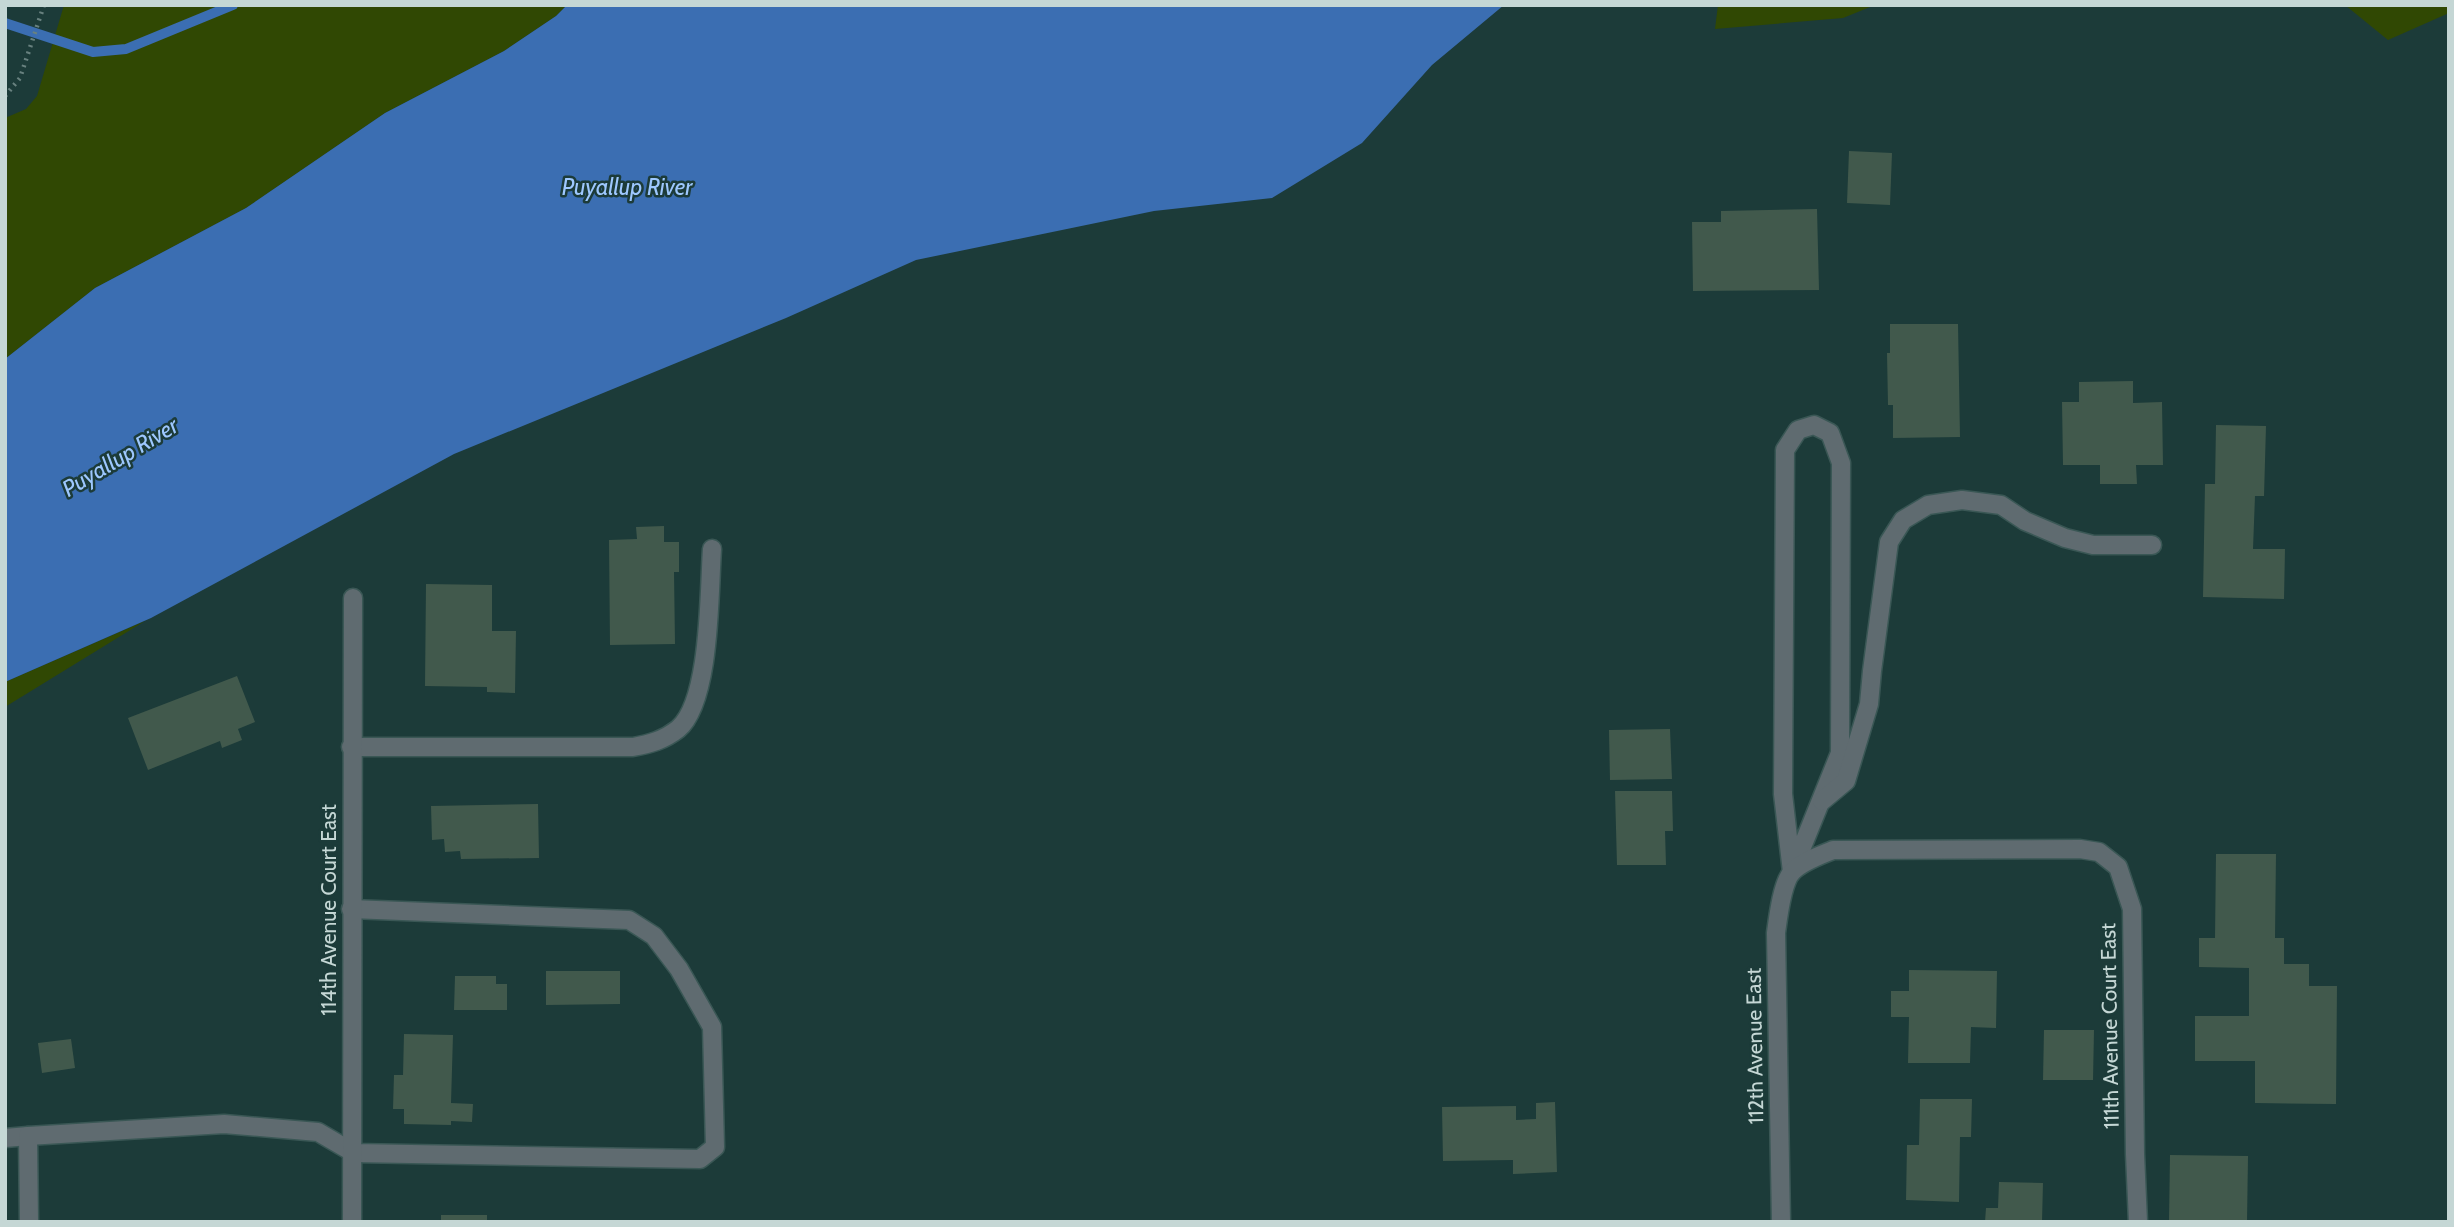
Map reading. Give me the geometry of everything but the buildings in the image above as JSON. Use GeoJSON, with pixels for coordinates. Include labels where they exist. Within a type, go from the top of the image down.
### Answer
{"type":"FeatureCollection","features":[{"type":"Feature","properties":{"kind":"street","name":"112th Avenue East"},"geometry":{"type":"LineString","coordinates":[[1782,1222],[1779,1187],[1776,933],[1780,905],[1840,753],[1841,463],[1830,433],[1814,425],[1798,430],[1786,450],[1783,794],[1792,872]]}},
{"type":"Feature","properties":{"kind":"street"},"geometry":{"type":"LineString","coordinates":[[1819,804],[1846,781],[1870,704],[1873,659],[1889,542],[1903,520],[1928,505],[1962,500],[2001,505],[2025,520],[2065,538],[2094,545],[2152,545]]}},
{"type":"Feature","properties":{"kind":"street"},"geometry":{"type":"LineString","coordinates":[[351,747],[634,747],[656,743],[680,727],[692,709],[701,682],[712,549]]}},
{"type":"Feature","properties":{"kind":"street","name":"114th Avenue Court East"},"geometry":{"type":"LineString","coordinates":[[352,1222],[353,598]]}},
{"type":"Feature","properties":{"kind":"street","name":"111th Avenue Court East"},"geometry":{"type":"LineString","coordinates":[[1792,872],[1833,850],[2080,849],[2099,852],[2118,867],[2132,909],[2138,1222]]}},
{"type":"Feature","properties":{"kind":"street"},"geometry":{"type":"LineString","coordinates":[[5,1138],[224,1124],[318,1132],[354,1153],[700,1159],[715,1147],[712,1027],[679,969],[654,936],[629,920],[351,909]]}},
{"type":"Feature","properties":{"kind":"street"},"geometry":{"type":"LineString","coordinates":[[28,1136],[29,1222]]}},
{"type":"Feature","properties":{"kind":"path"},"geometry":{"type":"LineString","coordinates":[[5,96],[20,78],[44,5]]}},
{"type":"Feature","properties":{"kind":"green space"},"geometry":{"type":"Polygon","coordinates":[[[64,5],[567,5],[556,16],[504,51],[385,113],[246,208],[95,288],[5,359],[5,118],[26,109],[37,96],[64,5]]]}},
{"type":"Feature","properties":{"kind":"green space"},"geometry":{"type":"Polygon","coordinates":[[[1718,5],[1875,5],[1843,18],[1715,29],[1718,5]]]}},
{"type":"Feature","properties":{"kind":"green space"},"geometry":{"type":"Polygon","coordinates":[[[2345,5],[2449,5],[2449,13],[2388,40],[2345,5]]]}},
{"type":"Feature","properties":{"kind":"green space"},"geometry":{"type":"Polygon","coordinates":[[[145,621],[5,707],[5,682],[145,621]]]}},
{"type":"Feature","properties":{"kind":"water","name":"Puyallup River"},"geometry":{"type":"Polygon","coordinates":[[[567,5],[1504,5],[1432,65],[1362,143],[1272,198],[1154,211],[916,260],[786,318],[454,454],[151,618],[5,682],[5,359],[95,288],[246,208],[385,113],[504,51],[556,16],[567,5]]]}},
{"type":"Feature","properties":{"kind":"waterway"},"geometry":{"type":"LineString","coordinates":[[5,23],[93,52],[126,49],[233,5]]}}]}
